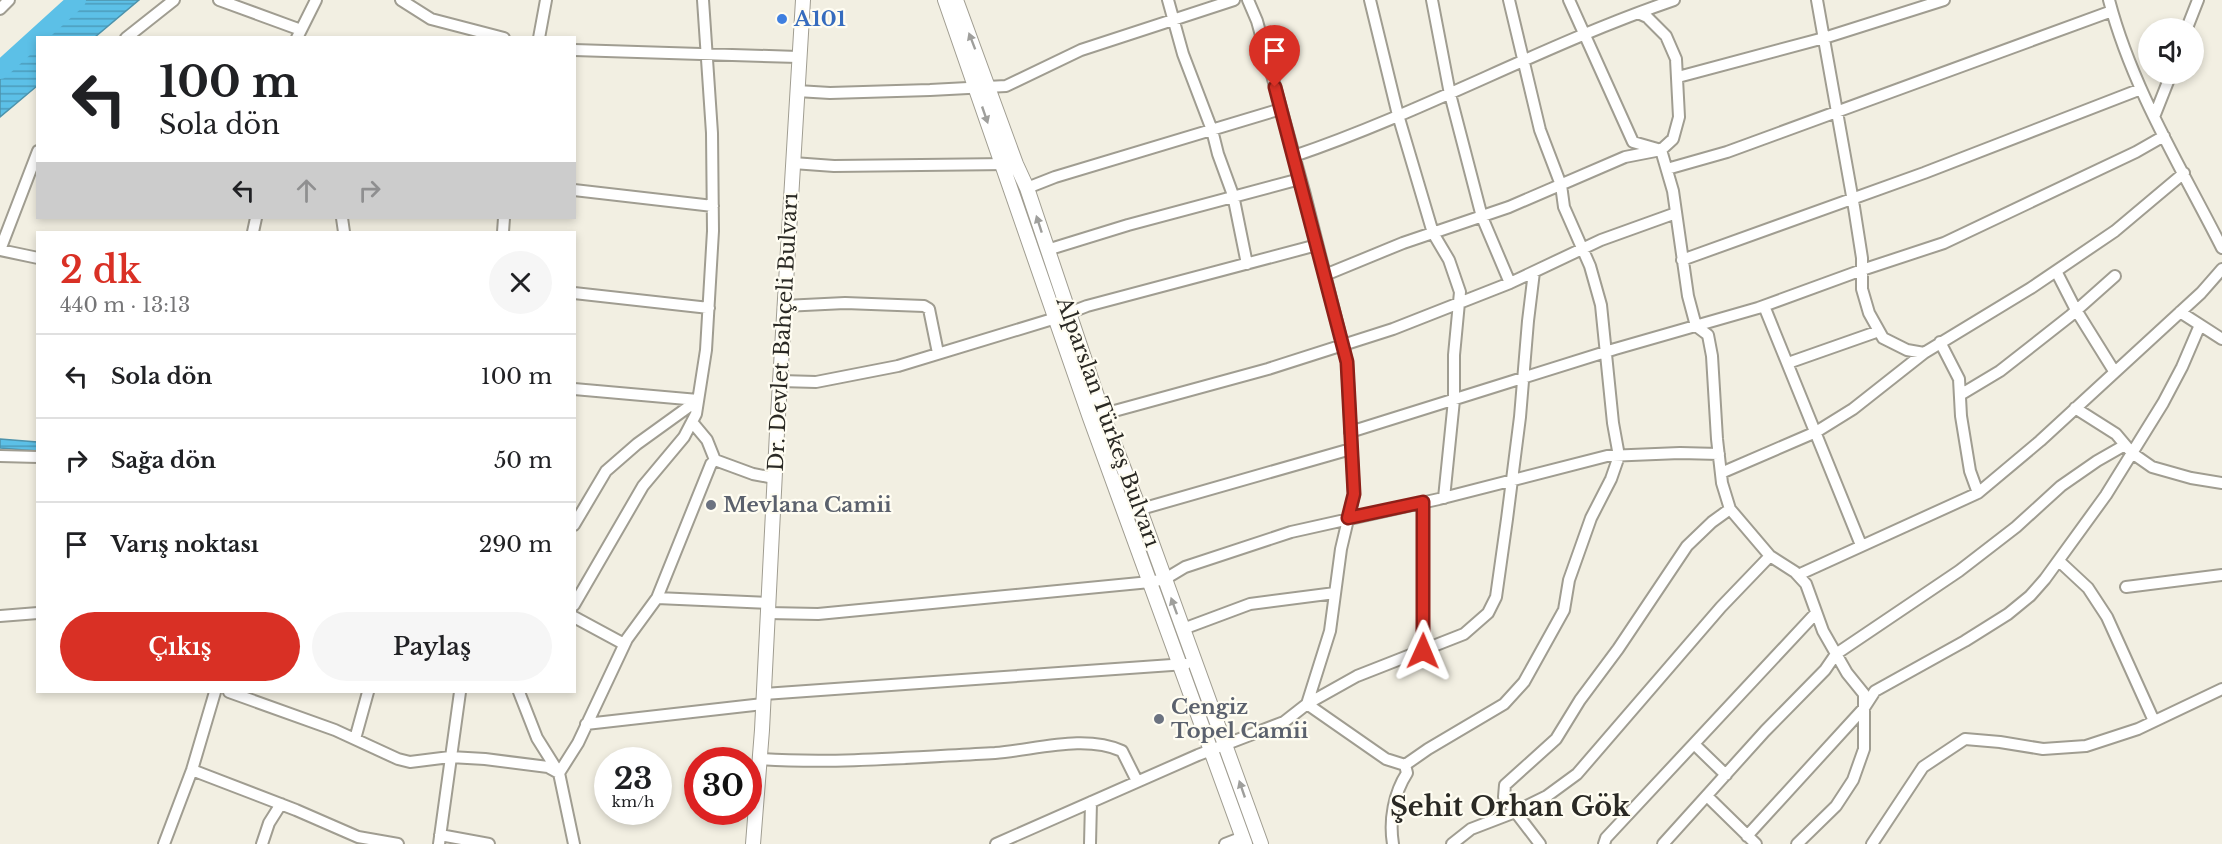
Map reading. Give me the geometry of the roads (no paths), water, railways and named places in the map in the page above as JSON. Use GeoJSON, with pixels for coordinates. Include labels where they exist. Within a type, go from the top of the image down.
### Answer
{"type":"FeatureCollection","features":[{"type":"Feature","properties":{"kind":"main road","name":"Dr. Devlet Bahçeli Bulvarı"},"geometry":{"type":"LineString","coordinates":[[761,747],[774,478],[803,0]]}},
{"type":"Feature","properties":{"kind":"main road","name":"Alparslan Türkeş Bulvarı"},"geometry":{"type":"LineString","coordinates":[[945,0],[982,87]]}},
{"type":"Feature","properties":{"kind":"main road","name":"Alparslan Türkeş Bulvarı"},"geometry":{"type":"LineString","coordinates":[[956,0],[982,87],[1097,416],[1125,513],[1183,629],[1261,844]]}},
{"type":"Feature","properties":{"kind":"main road","name":"Alparslan Türkeş Bulvarı"},"geometry":{"type":"LineString","coordinates":[[1009,164],[1027,188],[1047,250],[1062,315]]}},
{"type":"Feature","properties":{"kind":"main road","name":"Alparslan Türkeş Bulvarı"},"geometry":{"type":"LineString","coordinates":[[1097,416],[1140,510],[1181,664],[1244,841]]}},
{"type":"Feature","properties":{"kind":"main road","name":"Dr. Devlet Bahçeli Bulvarı"},"geometry":{"type":"LineString","coordinates":[[753,844],[755,825]]}},
{"type":"Feature","properties":{"kind":"street"},"geometry":{"type":"LineString","coordinates":[[0,9],[9,0]]}},
{"type":"Feature","properties":{"kind":"street"},"geometry":{"type":"LineString","coordinates":[[129,36],[174,0]]}},
{"type":"Feature","properties":{"kind":"street"},"geometry":{"type":"LineString","coordinates":[[219,0],[299,34],[316,0]]}},
{"type":"Feature","properties":{"kind":"street"},"geometry":{"type":"LineString","coordinates":[[401,0],[431,19],[496,36]]}},
{"type":"Feature","properties":{"kind":"street"},"geometry":{"type":"LineString","coordinates":[[539,36],[546,0]]}},
{"type":"Feature","properties":{"kind":"street"},"geometry":{"type":"LineString","coordinates":[[576,602],[643,486],[684,437],[696,414],[706,350],[713,206],[712,134],[703,0]]}},
{"type":"Feature","properties":{"kind":"street"},"geometry":{"type":"LineString","coordinates":[[1168,0],[1183,54],[1212,130],[1233,195],[1248,264]]}},
{"type":"Feature","properties":{"kind":"street"},"geometry":{"type":"LineString","coordinates":[[797,91],[831,93],[1006,86],[1081,50],[1234,0]]}},
{"type":"Feature","properties":{"kind":"street"},"geometry":{"type":"LineString","coordinates":[[1248,0],[1257,21],[1294,156],[1347,362],[1354,494],[1341,549],[1329,631],[1307,704]]}},
{"type":"Feature","properties":{"kind":"street"},"geometry":{"type":"LineString","coordinates":[[1370,0],[1398,115],[1433,233],[1449,260],[1460,292],[1454,400],[1444,498]]}},
{"type":"Feature","properties":{"kind":"street"},"geometry":{"type":"LineString","coordinates":[[1432,0],[1450,94],[1482,217],[1510,283]]}},
{"type":"Feature","properties":{"kind":"street"},"geometry":{"type":"LineString","coordinates":[[1405,765],[1504,704],[1524,682],[1564,610],[1569,580],[1591,518],[1611,479],[1619,456],[1601,305],[1582,249],[1564,207],[1561,185],[1540,130],[1509,0]]}},
{"type":"Feature","properties":{"kind":"street"},"geometry":{"type":"LineString","coordinates":[[1569,0],[1633,142],[1661,150]]}},
{"type":"Feature","properties":{"kind":"street"},"geometry":{"type":"LineString","coordinates":[[1294,156],[1450,94],[1585,34],[1674,0]]}},
{"type":"Feature","properties":{"kind":"street"},"geometry":{"type":"LineString","coordinates":[[1817,0],[1852,199],[1862,270],[1862,289],[1869,313],[1883,338],[1907,350],[1924,353]]}},
{"type":"Feature","properties":{"kind":"street"},"geometry":{"type":"LineString","coordinates":[[1678,77],[1824,38],[1944,0]]}},
{"type":"Feature","properties":{"kind":"street"},"geometry":{"type":"LineString","coordinates":[[2109,0],[2141,89],[2222,248]]}},
{"type":"Feature","properties":{"kind":"street"},"geometry":{"type":"LineString","coordinates":[[2191,18],[2198,0]]}},
{"type":"Feature","properties":{"kind":"street"},"geometry":{"type":"LineString","coordinates":[[1667,169],[1728,152],[2112,11]]}},
{"type":"Feature","properties":{"kind":"street"},"geometry":{"type":"LineString","coordinates":[[1325,275],[1433,233],[1509,207],[1625,157],[1661,150],[1672,139],[1679,117],[1676,59],[1666,36],[1647,17],[1638,13]]}},
{"type":"Feature","properties":{"kind":"street"},"geometry":{"type":"LineString","coordinates":[[576,50],[798,57]]}},
{"type":"Feature","properties":{"kind":"street"},"geometry":{"type":"LineString","coordinates":[[2154,117],[2167,84]]}},
{"type":"Feature","properties":{"kind":"street"},"geometry":{"type":"LineString","coordinates":[[1682,260],[1999,146],[2141,89]]}},
{"type":"Feature","properties":{"kind":"street"},"geometry":{"type":"LineString","coordinates":[[1027,188],[1055,177],[1281,109]]}},
{"type":"Feature","properties":{"kind":"street"},"geometry":{"type":"LineString","coordinates":[[1350,432],[1605,352],[1764,306],[1944,243],[2136,152],[2164,136]]}},
{"type":"Feature","properties":{"kind":"street"},"geometry":{"type":"LineString","coordinates":[[1661,150],[1676,213],[1688,296],[1696,326],[1708,335],[1712,356],[1721,473],[1730,509],[1770,556],[1798,575],[1806,584],[1823,632],[1864,694],[1864,749],[1852,780],[1836,807],[1797,844]]}},
{"type":"Feature","properties":{"kind":"street"},"geometry":{"type":"LineString","coordinates":[[36,155],[0,250],[36,258]]}},
{"type":"Feature","properties":{"kind":"street"},"geometry":{"type":"LineString","coordinates":[[793,163],[834,166],[1009,164]]}},
{"type":"Feature","properties":{"kind":"street"},"geometry":{"type":"LineString","coordinates":[[1721,473],[1816,432],[1853,409],[1940,342],[2056,271],[2115,231],[2184,173]]}},
{"type":"Feature","properties":{"kind":"street"},"geometry":{"type":"LineString","coordinates":[[1047,250],[1233,195],[1300,179]]}},
{"type":"Feature","properties":{"kind":"street"},"geometry":{"type":"LineString","coordinates":[[576,190],[713,206]]}},
{"type":"Feature","properties":{"kind":"street"},"geometry":{"type":"LineString","coordinates":[[1097,416],[1343,346],[1510,283],[1582,249],[1676,213]]}},
{"type":"Feature","properties":{"kind":"street"},"geometry":{"type":"LineString","coordinates":[[780,381],[816,382],[898,366],[1062,315],[1317,245]]}},
{"type":"Feature","properties":{"kind":"street"},"geometry":{"type":"LineString","coordinates":[[1798,575],[1978,493],[2040,441],[2180,312],[2222,269]]}},
{"type":"Feature","properties":{"kind":"street"},"geometry":{"type":"LineString","coordinates":[[2056,271],[2076,310],[2114,371]]}},
{"type":"Feature","properties":{"kind":"street"},"geometry":{"type":"LineString","coordinates":[[996,844],[1211,749],[1284,723],[1307,704],[1357,676],[1464,634],[1488,613],[1496,597],[1524,379],[1534,272]]}},
{"type":"Feature","properties":{"kind":"street"},"geometry":{"type":"LineString","coordinates":[[1960,395],[2000,371],[2115,276]]}},
{"type":"Feature","properties":{"kind":"street"},"geometry":{"type":"LineString","coordinates":[[576,294],[709,308]]}},
{"type":"Feature","properties":{"kind":"street"},"geometry":{"type":"LineString","coordinates":[[784,306],[845,303],[924,306],[929,309],[931,315],[938,353]]}},
{"type":"Feature","properties":{"kind":"street"},"geometry":{"type":"LineString","coordinates":[[1764,306],[1861,545]]}},
{"type":"Feature","properties":{"kind":"street"},"geometry":{"type":"LineString","coordinates":[[2180,312],[2222,339]]}},
{"type":"Feature","properties":{"kind":"street"},"geometry":{"type":"LineString","coordinates":[[1747,836],[1864,708],[1875,691],[1965,641],[2008,614],[2030,596],[2059,561],[2106,495],[2129,449],[2172,385],[2200,325]]}},
{"type":"Feature","properties":{"kind":"street"},"geometry":{"type":"LineString","coordinates":[[1788,363],[1879,331]]}},
{"type":"Feature","properties":{"kind":"street"},"geometry":{"type":"LineString","coordinates":[[1940,342],[1959,379],[1961,416],[1970,471],[1978,493]]}},
{"type":"Feature","properties":{"kind":"street"},"geometry":{"type":"LineString","coordinates":[[576,388],[698,400]]}},
{"type":"Feature","properties":{"kind":"street"},"geometry":{"type":"LineString","coordinates":[[576,522],[606,471],[637,444],[698,400]]}},
{"type":"Feature","properties":{"kind":"street"},"geometry":{"type":"LineString","coordinates":[[2075,408],[2116,434],[2129,449],[2152,467],[2191,478],[2222,483]]}},
{"type":"Feature","properties":{"kind":"street"},"geometry":{"type":"LineString","coordinates":[[692,422],[707,440],[715,460],[753,474],[774,478]]}},
{"type":"Feature","properties":{"kind":"street"},"geometry":{"type":"LineString","coordinates":[[1125,513],[1351,449]]}},
{"type":"Feature","properties":{"kind":"street"},"geometry":{"type":"LineString","coordinates":[[1663,844],[1765,731],[1825,670],[1836,654],[1959,571],[2016,527],[2061,486],[2097,461],[2129,449]]}},
{"type":"Feature","properties":{"kind":"street"},"geometry":{"type":"LineString","coordinates":[[657,598],[818,614],[1158,581],[1185,567],[1291,532],[1444,498],[1607,456],[1719,454]]}},
{"type":"Feature","properties":{"kind":"street"},"geometry":{"type":"LineString","coordinates":[[0,456],[36,457]]}},
{"type":"Feature","properties":{"kind":"street"},"geometry":{"type":"LineString","coordinates":[[559,773],[578,743],[624,644],[657,598],[711,464],[715,460]]}},
{"type":"Feature","properties":{"kind":"street"},"geometry":{"type":"LineString","coordinates":[[1423,502],[1423,651]]}},
{"type":"Feature","properties":{"kind":"street"},"geometry":{"type":"LineString","coordinates":[[1540,844],[1504,797],[1505,785],[1556,739],[1580,700],[1618,649],[1687,546],[1712,522],[1730,509]]}},
{"type":"Feature","properties":{"kind":"street"},"geometry":{"type":"LineString","coordinates":[[1452,844],[1471,829],[1515,812],[1547,796],[1577,774],[1721,607],[1770,556]]}},
{"type":"Feature","properties":{"kind":"street"},"geometry":{"type":"LineString","coordinates":[[2059,561],[2088,588],[2106,617],[2154,721]]}},
{"type":"Feature","properties":{"kind":"street"},"geometry":{"type":"LineString","coordinates":[[2126,587],[2222,575]]}},
{"type":"Feature","properties":{"kind":"street"},"geometry":{"type":"LineString","coordinates":[[1183,629],[1250,604],[1335,593]]}},
{"type":"Feature","properties":{"kind":"street"},"geometry":{"type":"LineString","coordinates":[[0,616],[36,613]]}},
{"type":"Feature","properties":{"kind":"street"},"geometry":{"type":"LineString","coordinates":[[1604,844],[1606,838],[1816,613]]}},
{"type":"Feature","properties":{"kind":"street"},"geometry":{"type":"LineString","coordinates":[[576,618],[624,644]]}},
{"type":"Feature","properties":{"kind":"street"},"geometry":{"type":"LineString","coordinates":[[586,723],[764,699],[1196,663]]}},
{"type":"Feature","properties":{"kind":"street"},"geometry":{"type":"LineString","coordinates":[[1872,844],[1923,767],[1965,739],[2043,749],[2086,746],[2138,729],[2222,689]]}},
{"type":"Feature","properties":{"kind":"street"},"geometry":{"type":"LineString","coordinates":[[164,844],[192,770],[215,693]]}},
{"type":"Feature","properties":{"kind":"street"},"geometry":{"type":"LineString","coordinates":[[232,693],[410,762],[450,757],[485,759],[548,767],[559,773]]}},
{"type":"Feature","properties":{"kind":"street"},"geometry":{"type":"LineString","coordinates":[[355,739],[368,693]]}},
{"type":"Feature","properties":{"kind":"street"},"geometry":{"type":"LineString","coordinates":[[460,693],[439,840],[489,844]]}},
{"type":"Feature","properties":{"kind":"street"},"geometry":{"type":"LineString","coordinates":[[519,693],[537,738],[559,773],[574,844]]}},
{"type":"Feature","properties":{"kind":"street"},"geometry":{"type":"LineString","coordinates":[[1307,704],[1386,759],[1405,765]]}},
{"type":"Feature","properties":{"kind":"street"},"geometry":{"type":"LineString","coordinates":[[762,759],[790,761],[907,757],[998,753],[1067,745],[1107,744],[1122,751],[1137,782]]}},
{"type":"Feature","properties":{"kind":"street"},"geometry":{"type":"LineString","coordinates":[[1694,744],[1726,775]]}},
{"type":"Feature","properties":{"kind":"street"},"geometry":{"type":"LineString","coordinates":[[1393,844],[1391,829],[1398,787],[1407,772],[1405,765]]}},
{"type":"Feature","properties":{"kind":"street"},"geometry":{"type":"LineString","coordinates":[[192,770],[281,804],[351,839],[398,844]]}},
{"type":"Feature","properties":{"kind":"street"},"geometry":{"type":"LineString","coordinates":[[1708,796],[1756,844]]}},
{"type":"Feature","properties":{"kind":"street"},"geometry":{"type":"LineString","coordinates":[[1090,802],[1090,844]]}},
{"type":"Feature","properties":{"kind":"street"},"geometry":{"type":"LineString","coordinates":[[262,844],[269,823],[281,804]]}},
{"type":"Feature","properties":{"kind":"street"},"geometry":{"type":"LineString","coordinates":[[1225,844],[1244,841]]}},
{"type":"Feature","properties":{"kind":"water"},"geometry":{"type":"Polygon","coordinates":[[[82,0],[139,0],[96,36],[38,36],[82,0]]]}},
{"type":"Feature","properties":{"kind":"water"},"geometry":{"type":"Polygon","coordinates":[[[36,37],[36,87],[0,117],[0,62],[36,37]]]}},
{"type":"Feature","properties":{"kind":"water"},"geometry":{"type":"Polygon","coordinates":[[[0,439],[36,442],[36,451],[0,448],[0,439]]]}},
{"type":"Feature","properties":{"kind":"waterway"},"geometry":{"type":"LineString","coordinates":[[37,36],[77,0]]}},
{"type":"Feature","properties":{"kind":"waterway"},"geometry":{"type":"LineString","coordinates":[[0,70],[36,37]]}},
{"type":"Feature","properties":{"kind":"place","name":"A101"},"geometry":{"type":"Point","coordinates":[782,19]}},
{"type":"Feature","properties":{"kind":"place","name":"Mevlana Camii"},"geometry":{"type":"Point","coordinates":[711,505]}},
{"type":"Feature","properties":{"kind":"place","name":"Cengiz Topel Camii"},"geometry":{"type":"Point","coordinates":[1159,719]}},
{"type":"Feature","properties":{"kind":"district","name":"Şehit Orhan Gök"},"geometry":{"type":"Point","coordinates":[1510,806]}}]}
